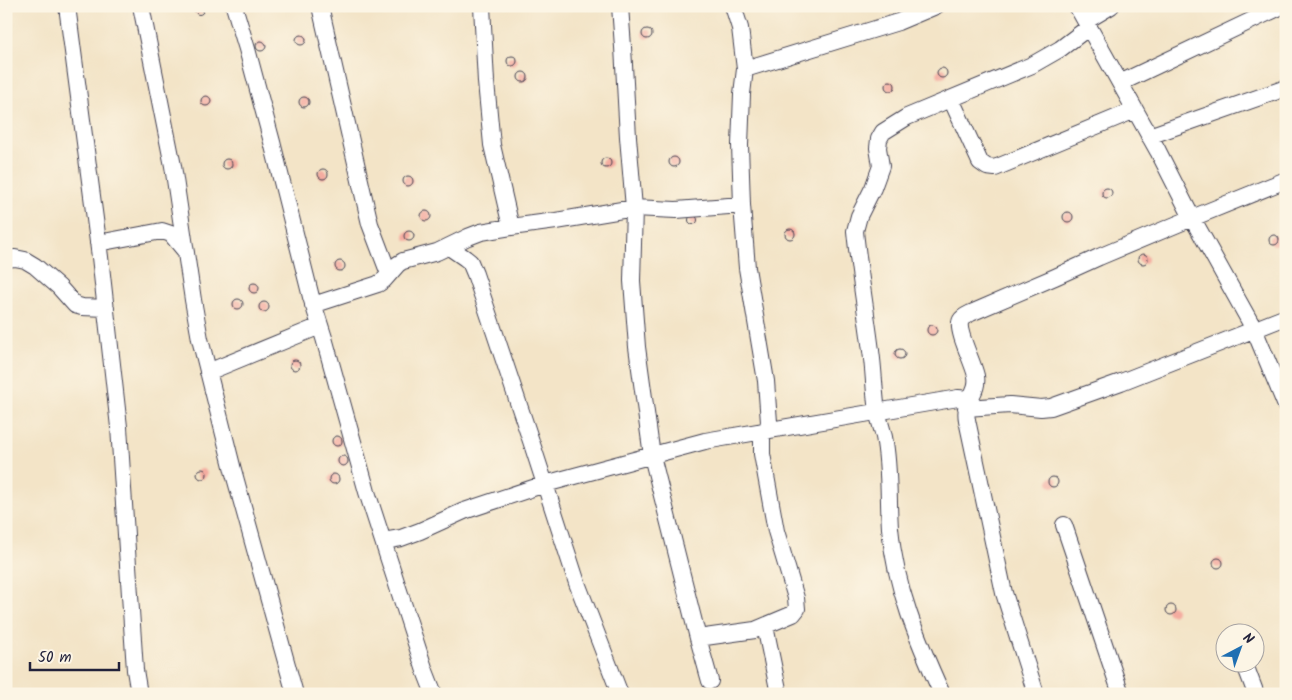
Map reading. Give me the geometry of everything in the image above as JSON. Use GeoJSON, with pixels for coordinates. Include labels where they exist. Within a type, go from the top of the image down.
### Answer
{"type":"FeatureCollection","features":[{"type":"Feature","properties":{"kind":"street"},"geometry":{"type":"LineString","coordinates":[[67,6],[98,243],[119,427],[128,578],[135,670],[139,694]]}},
{"type":"Feature","properties":{"kind":"street"},"geometry":{"type":"LineString","coordinates":[[141,6],[173,166],[193,300],[208,372],[285,663],[295,694]]}},
{"type":"Feature","properties":{"kind":"street"},"geometry":{"type":"LineString","coordinates":[[234,6],[272,142],[313,305],[367,492],[434,694]]}},
{"type":"Feature","properties":{"kind":"street"},"geometry":{"type":"LineString","coordinates":[[320,6],[370,224],[390,274]]}},
{"type":"Feature","properties":{"kind":"street"},"geometry":{"type":"LineString","coordinates":[[482,6],[492,145],[511,226]]}},
{"type":"Feature","properties":{"kind":"street"},"geometry":{"type":"LineString","coordinates":[[620,6],[634,208],[632,282],[637,347],[652,456],[710,681]]}},
{"type":"Feature","properties":{"kind":"street"},"geometry":{"type":"LineString","coordinates":[[698,638],[755,630],[792,614],[797,609],[796,598],[776,531],[762,454],[764,431],[769,422],[766,381],[748,268],[742,205],[740,145],[745,69],[740,28],[733,6]]}},
{"type":"Feature","properties":{"kind":"street"},"geometry":{"type":"LineString","coordinates":[[745,69],[898,22],[936,6]]}},
{"type":"Feature","properties":{"kind":"street"},"geometry":{"type":"LineString","coordinates":[[1077,6],[1254,329],[1285,402]]}},
{"type":"Feature","properties":{"kind":"street"},"geometry":{"type":"LineString","coordinates":[[942,694],[918,639],[899,583],[890,528],[888,473],[884,437],[878,412],[858,257],[856,222],[874,188],[881,166],[878,148],[879,139],[883,132],[907,117],[1032,65],[1060,49],[1087,24],[1111,6]]}},
{"type":"Feature","properties":{"kind":"street"},"geometry":{"type":"LineString","coordinates":[[1120,83],[1282,6]]}},
{"type":"Feature","properties":{"kind":"street"},"geometry":{"type":"LineString","coordinates":[[1149,136],[1286,88]]}},
{"type":"Feature","properties":{"kind":"street"},"geometry":{"type":"LineString","coordinates":[[951,99],[980,162],[987,167],[995,168],[1135,110]]}},
{"type":"Feature","properties":{"kind":"street"},"geometry":{"type":"LineString","coordinates":[[1036,694],[1004,593],[966,420],[965,412],[976,389],[976,376],[962,334],[961,320],[971,313],[1192,218],[1286,180]]}},
{"type":"Feature","properties":{"kind":"street"},"geometry":{"type":"LineString","coordinates":[[313,305],[378,284],[403,261],[437,252],[481,232],[511,226],[556,222],[634,208],[676,210],[742,205]]}},
{"type":"Feature","properties":{"kind":"street"},"geometry":{"type":"LineString","coordinates":[[98,243],[162,230],[171,234],[186,252]]}},
{"type":"Feature","properties":{"kind":"street"},"geometry":{"type":"LineString","coordinates":[[449,247],[470,262],[475,274],[577,583],[620,694]]}},
{"type":"Feature","properties":{"kind":"street"},"geometry":{"type":"LineString","coordinates":[[6,259],[25,260],[35,266],[75,305],[106,308]]}},
{"type":"Feature","properties":{"kind":"street"},"geometry":{"type":"LineString","coordinates":[[383,541],[401,538],[464,511],[545,484],[705,441],[958,398],[968,403],[1050,407],[1120,382],[1286,317]]}},
{"type":"Feature","properties":{"kind":"street"},"geometry":{"type":"LineString","coordinates":[[208,372],[320,326]]}},
{"type":"Feature","properties":{"kind":"street"},"geometry":{"type":"LineString","coordinates":[[1064,524],[1121,694]]}},
{"type":"Feature","properties":{"kind":"street"},"geometry":{"type":"LineString","coordinates":[[765,626],[779,694]]}},
{"type":"Feature","properties":{"kind":"street"},"geometry":{"type":"LineString","coordinates":[[1248,672],[1256,694]]}},
{"type":"Feature","properties":{"kind":"building"},"geometry":{"type":"Polygon","coordinates":[[[199,5],[204,10],[199,15],[194,10],[199,5]]]}},
{"type":"Feature","properties":{"kind":"building"},"geometry":{"type":"Polygon","coordinates":[[[645,29],[649,29],[652,34],[651,38],[645,39],[642,36],[642,32],[645,29]]]}},
{"type":"Feature","properties":{"kind":"building"},"geometry":{"type":"Polygon","coordinates":[[[299,35],[303,35],[306,40],[305,44],[299,45],[296,42],[296,38],[299,35]]]}},
{"type":"Feature","properties":{"kind":"building"},"geometry":{"type":"Polygon","coordinates":[[[259,41],[263,41],[266,46],[265,50],[259,51],[256,48],[256,44],[259,41]]]}},
{"type":"Feature","properties":{"kind":"building"},"geometry":{"type":"Polygon","coordinates":[[[510,56],[514,56],[517,61],[516,65],[510,66],[507,63],[507,59],[510,56]]]}},
{"type":"Feature","properties":{"kind":"building"},"geometry":{"type":"Polygon","coordinates":[[[940,68],[944,68],[947,73],[946,77],[940,78],[937,75],[937,71],[940,68]]]}},
{"type":"Feature","properties":{"kind":"building"},"geometry":{"type":"Polygon","coordinates":[[[521,72],[525,72],[528,77],[527,81],[521,82],[518,79],[518,75],[521,72]]]}},
{"type":"Feature","properties":{"kind":"building"},"geometry":{"type":"Polygon","coordinates":[[[888,81],[892,81],[895,86],[894,90],[888,91],[885,88],[885,84],[888,81]]]}},
{"type":"Feature","properties":{"kind":"building"},"geometry":{"type":"Polygon","coordinates":[[[204,96],[208,96],[211,101],[210,105],[204,106],[201,103],[201,99],[204,96]]]}},
{"type":"Feature","properties":{"kind":"building"},"geometry":{"type":"Polygon","coordinates":[[[302,97],[306,97],[309,102],[308,106],[302,107],[299,104],[299,100],[302,97]]]}},
{"type":"Feature","properties":{"kind":"building"},"geometry":{"type":"Polygon","coordinates":[[[672,157],[676,157],[679,162],[678,166],[672,167],[669,164],[669,160],[672,157]]]}},
{"type":"Feature","properties":{"kind":"building"},"geometry":{"type":"Polygon","coordinates":[[[604,158],[608,158],[611,163],[610,167],[604,168],[601,165],[601,161],[604,158]]]}},
{"type":"Feature","properties":{"kind":"building"},"geometry":{"type":"Polygon","coordinates":[[[225,159],[229,159],[232,164],[231,168],[225,169],[222,166],[222,162],[225,159]]]}},
{"type":"Feature","properties":{"kind":"building"},"geometry":{"type":"Polygon","coordinates":[[[321,169],[325,169],[328,174],[327,178],[321,179],[318,176],[318,172],[321,169]]]}},
{"type":"Feature","properties":{"kind":"building"},"geometry":{"type":"Polygon","coordinates":[[[406,176],[410,176],[413,181],[412,185],[406,186],[403,183],[403,179],[406,176]]]}},
{"type":"Feature","properties":{"kind":"building"},"geometry":{"type":"Polygon","coordinates":[[[1105,188],[1109,188],[1112,193],[1111,197],[1105,198],[1102,195],[1102,191],[1105,188]]]}},
{"type":"Feature","properties":{"kind":"building"},"geometry":{"type":"Polygon","coordinates":[[[424,211],[428,211],[431,216],[430,220],[424,221],[421,218],[421,214],[424,211]]]}},
{"type":"Feature","properties":{"kind":"building"},"geometry":{"type":"Polygon","coordinates":[[[1066,212],[1070,212],[1073,217],[1072,221],[1066,222],[1063,219],[1063,215],[1066,212]]]}},
{"type":"Feature","properties":{"kind":"building"},"geometry":{"type":"Polygon","coordinates":[[[693,215],[698,220],[693,225],[688,220],[693,215]]]}},
{"type":"Feature","properties":{"kind":"building"},"geometry":{"type":"Polygon","coordinates":[[[788,229],[792,229],[795,234],[794,238],[788,239],[785,236],[785,232],[788,229]]]}},
{"type":"Feature","properties":{"kind":"building"},"geometry":{"type":"Polygon","coordinates":[[[407,231],[411,231],[414,236],[413,240],[407,241],[404,238],[404,234],[407,231]]]}},
{"type":"Feature","properties":{"kind":"building"},"geometry":{"type":"Polygon","coordinates":[[[1272,235],[1276,235],[1279,240],[1278,244],[1272,245],[1269,242],[1269,238],[1272,235]]]}},
{"type":"Feature","properties":{"kind":"building"},"geometry":{"type":"Polygon","coordinates":[[[1141,254],[1145,254],[1148,259],[1147,263],[1141,264],[1138,261],[1138,257],[1141,254]]]}},
{"type":"Feature","properties":{"kind":"building"},"geometry":{"type":"Polygon","coordinates":[[[338,261],[342,261],[345,266],[344,270],[338,271],[335,268],[335,264],[338,261]]]}},
{"type":"Feature","properties":{"kind":"building"},"geometry":{"type":"Polygon","coordinates":[[[252,283],[256,283],[259,288],[258,292],[252,293],[249,290],[249,286],[252,283]]]}},
{"type":"Feature","properties":{"kind":"building"},"geometry":{"type":"Polygon","coordinates":[[[236,299],[240,299],[243,304],[242,308],[236,309],[233,306],[233,302],[236,299]]]}},
{"type":"Feature","properties":{"kind":"building"},"geometry":{"type":"Polygon","coordinates":[[[262,302],[266,302],[269,307],[268,311],[262,312],[259,309],[259,305],[262,302]]]}},
{"type":"Feature","properties":{"kind":"building"},"geometry":{"type":"Polygon","coordinates":[[[930,325],[934,325],[937,330],[936,334],[930,335],[927,332],[927,328],[930,325]]]}},
{"type":"Feature","properties":{"kind":"building"},"geometry":{"type":"Polygon","coordinates":[[[898,349],[902,349],[905,354],[904,358],[898,359],[895,356],[895,352],[898,349]]]}},
{"type":"Feature","properties":{"kind":"building"},"geometry":{"type":"Polygon","coordinates":[[[293,360],[297,360],[300,365],[299,369],[293,370],[290,367],[290,363],[293,360]]]}},
{"type":"Feature","properties":{"kind":"building"},"geometry":{"type":"Polygon","coordinates":[[[335,436],[339,436],[342,441],[341,445],[335,446],[332,443],[332,439],[335,436]]]}},
{"type":"Feature","properties":{"kind":"building"},"geometry":{"type":"Polygon","coordinates":[[[341,456],[345,456],[348,461],[347,465],[341,466],[338,463],[338,459],[341,456]]]}},
{"type":"Feature","properties":{"kind":"building"},"geometry":{"type":"Polygon","coordinates":[[[200,469],[204,469],[207,474],[206,478],[200,479],[197,476],[197,472],[200,469]]]}},
{"type":"Feature","properties":{"kind":"building"},"geometry":{"type":"Polygon","coordinates":[[[332,474],[336,474],[339,479],[338,483],[332,484],[329,481],[329,477],[332,474]]]}},
{"type":"Feature","properties":{"kind":"building"},"geometry":{"type":"Polygon","coordinates":[[[1051,477],[1055,477],[1058,482],[1057,486],[1051,487],[1048,484],[1048,480],[1051,477]]]}},
{"type":"Feature","properties":{"kind":"building"},"geometry":{"type":"Polygon","coordinates":[[[1216,558],[1220,558],[1223,563],[1222,567],[1216,568],[1213,565],[1213,561],[1216,558]]]}},
{"type":"Feature","properties":{"kind":"building"},"geometry":{"type":"Polygon","coordinates":[[[1169,605],[1173,605],[1176,610],[1175,614],[1169,615],[1166,612],[1166,608],[1169,605]]]}}]}
